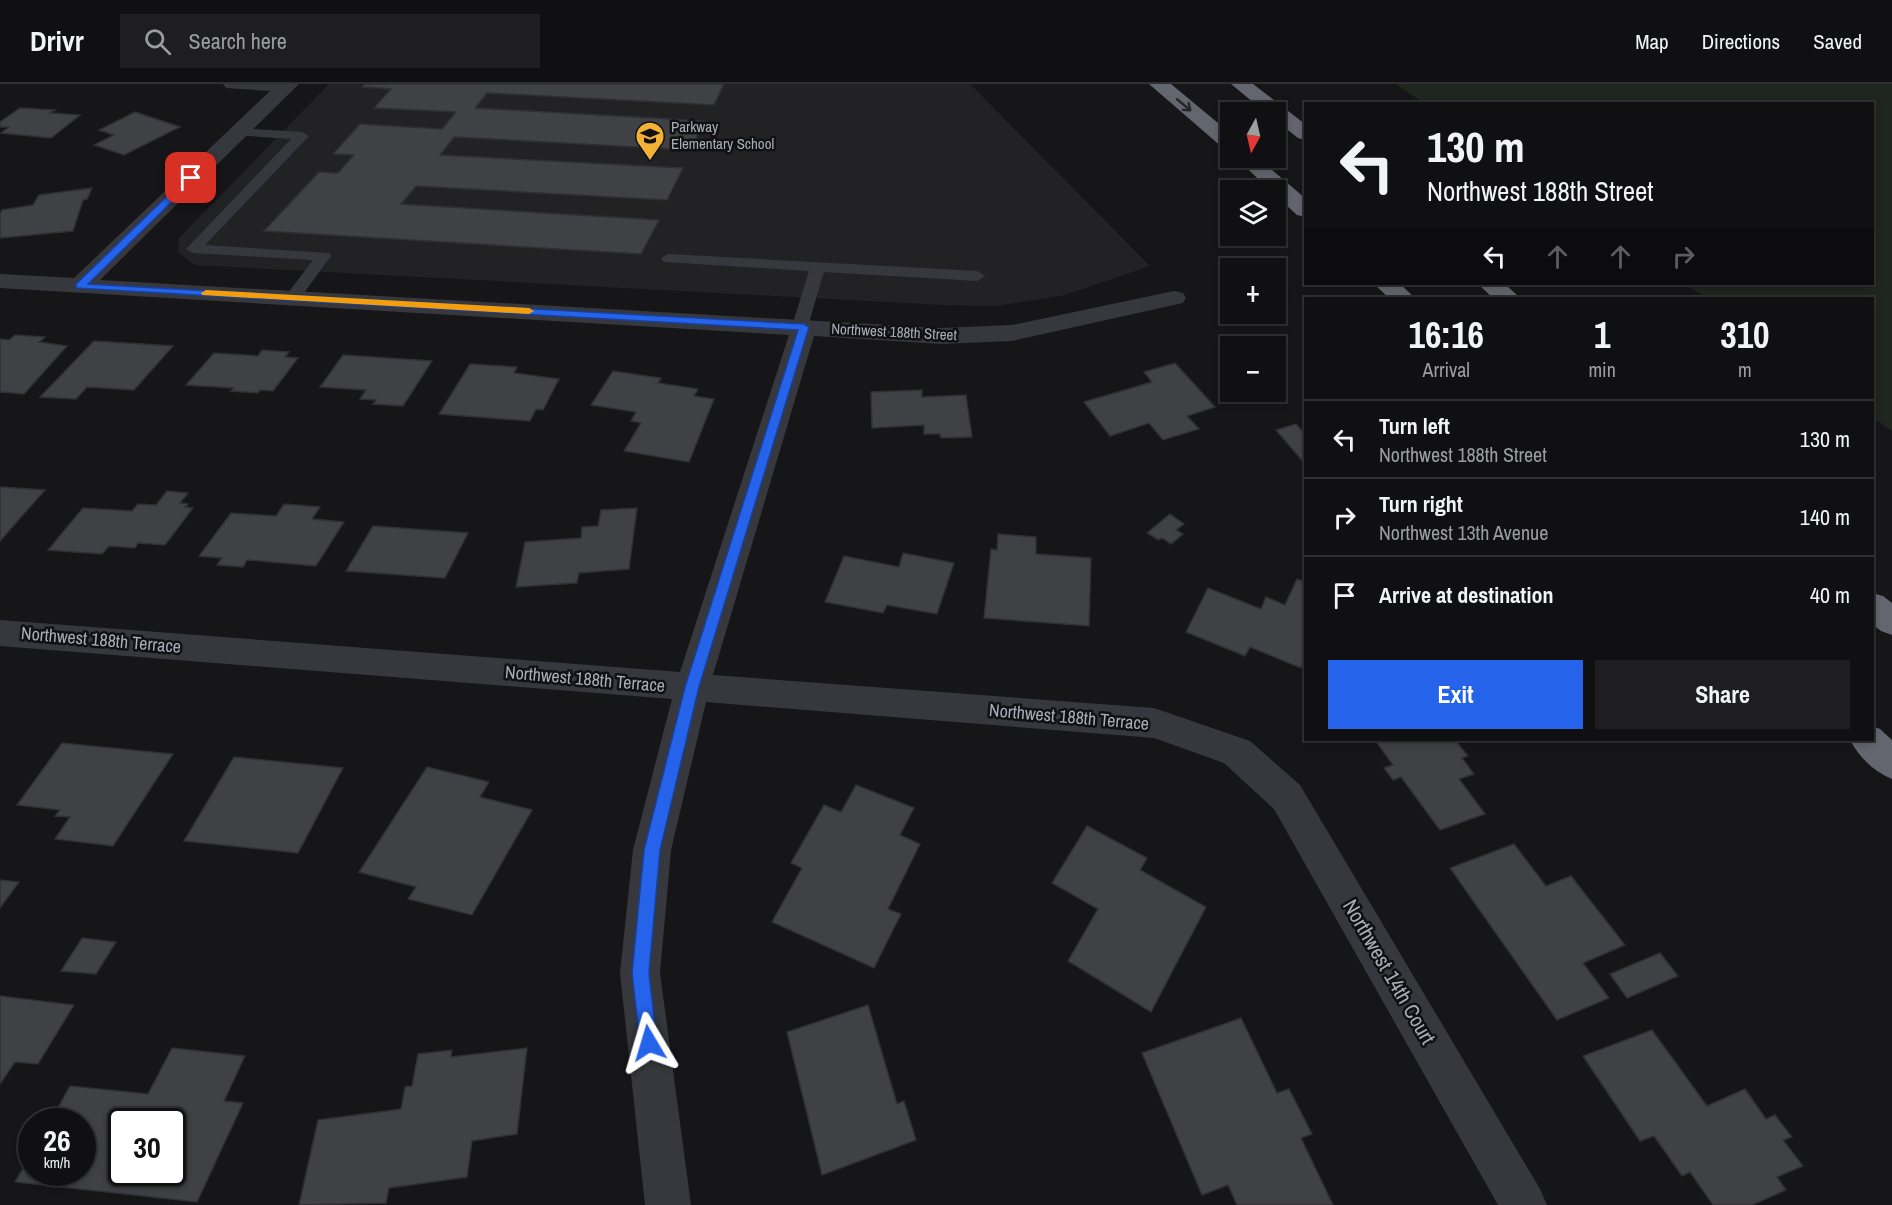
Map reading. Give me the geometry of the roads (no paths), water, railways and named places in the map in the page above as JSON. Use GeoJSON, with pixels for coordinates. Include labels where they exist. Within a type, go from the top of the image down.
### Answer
{"type":"FeatureCollection","features":[{"type":"Feature","properties":{"kind":"highway"},"geometry":{"type":"LineString","coordinates":[[1159,84],[1220,136]]}},
{"type":"Feature","properties":{"kind":"highway"},"geometry":{"type":"LineString","coordinates":[[1241,84],[1304,133]]}},
{"type":"Feature","properties":{"kind":"highway"},"geometry":{"type":"LineString","coordinates":[[1257,168],[1304,209]]}},
{"type":"Feature","properties":{"kind":"highway"},"geometry":{"type":"LineString","coordinates":[[1387,285],[1402,297]]}},
{"type":"Feature","properties":{"kind":"highway"},"geometry":{"type":"LineString","coordinates":[[1491,285],[1507,297]]}},
{"type":"Feature","properties":{"kind":"highway"},"geometry":{"type":"LineString","coordinates":[[1874,607],[1892,621]]}},
{"type":"Feature","properties":{"kind":"highway"},"geometry":{"type":"LineString","coordinates":[[1869,741],[1892,763]]}},
{"type":"Feature","properties":{"kind":"street"},"geometry":{"type":"LineString","coordinates":[[233,84],[287,85]]}},
{"type":"Feature","properties":{"kind":"street"},"geometry":{"type":"LineString","coordinates":[[80,286],[287,85]]}},
{"type":"Feature","properties":{"kind":"street","name":"Northwest 188th Street"},"geometry":{"type":"LineString","coordinates":[[0,281],[941,336],[1012,333],[1174,298]]}},
{"type":"Feature","properties":{"kind":"street"},"geometry":{"type":"LineString","coordinates":[[668,1205],[640,973],[652,850],[692,687],[802,327]]}},
{"type":"Feature","properties":{"kind":"street","name":"Northwest 188th Terrace"},"geometry":{"type":"LineString","coordinates":[[0,633],[1154,723],[1237,752]]}},
{"type":"Feature","properties":{"kind":"street","name":"Northwest 14th Court"},"geometry":{"type":"LineString","coordinates":[[1237,752],[1287,797],[1524,1205]]}},
{"type":"Feature","properties":{"kind":"lane"},"geometry":{"type":"LineString","coordinates":[[239,132],[302,136],[193,249],[324,256],[292,298]]}},
{"type":"Feature","properties":{"kind":"lane"},"geometry":{"type":"LineString","coordinates":[[669,259],[977,276]]}},
{"type":"Feature","properties":{"kind":"lane"},"geometry":{"type":"LineString","coordinates":[[802,327],[818,267]]}},
{"type":"Feature","properties":{"kind":"place","name":"Parkway Elementary School"},"geometry":{"type":"Point","coordinates":[650,162]}}]}
